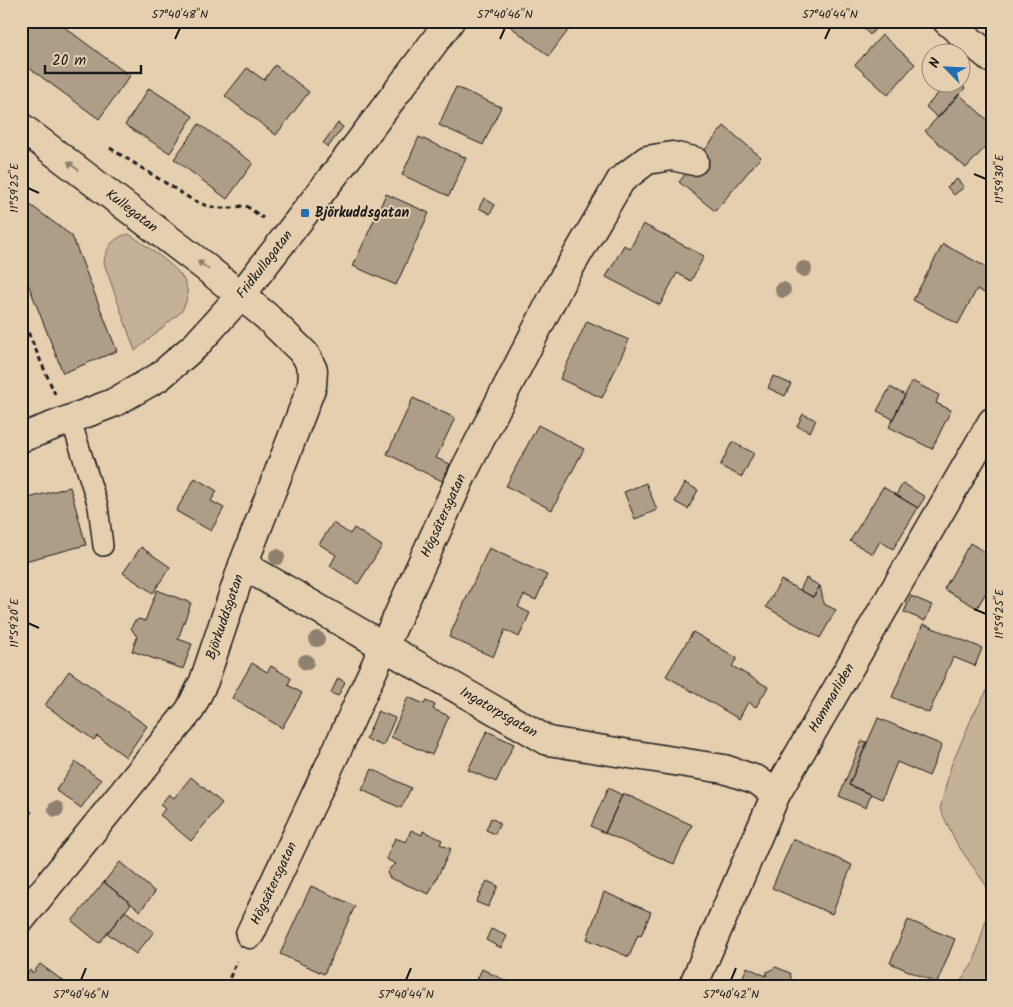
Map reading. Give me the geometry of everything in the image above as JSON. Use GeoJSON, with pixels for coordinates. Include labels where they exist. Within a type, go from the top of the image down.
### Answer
{"type":"FeatureCollection","features":[{"type":"Feature","properties":{"kind":"street","name":"Fridkullagatan"},"geometry":{"type":"LineString","coordinates":[[21,438],[113,403],[159,377],[196,345],[241,295],[450,21]]}},
{"type":"Feature","properties":{"kind":"street"},"geometry":{"type":"LineString","coordinates":[[947,21],[992,59]]}},
{"type":"Feature","properties":{"kind":"street","name":"Kullegatan"},"geometry":{"type":"LineString","coordinates":[[21,128],[241,295]]}},
{"type":"Feature","properties":{"kind":"street","name":"Högsätersgatan"},"geometry":{"type":"LineString","coordinates":[[250,934],[472,456],[560,284],[621,180],[647,160],[672,156],[694,161]]}},
{"type":"Feature","properties":{"kind":"street","name":"Björkuddsgatan"},"geometry":{"type":"LineString","coordinates":[[21,919],[190,710],[204,681],[243,565],[312,386],[313,370],[305,354],[266,316],[241,295]]}},
{"type":"Feature","properties":{"kind":"street","name":"Hammarliden"},"geometry":{"type":"LineString","coordinates":[[693,986],[776,794],[992,422]]}},
{"type":"Feature","properties":{"kind":"street","name":"Ingatorpsgatan"},"geometry":{"type":"LineString","coordinates":[[243,565],[548,741],[724,769],[757,780],[776,794]]}},
{"type":"Feature","properties":{"kind":"lane"},"geometry":{"type":"LineString","coordinates":[[71,420],[98,506],[103,546]]}},
{"type":"Feature","properties":{"kind":"path"},"geometry":{"type":"LineString","coordinates":[[110,148],[191,199],[207,206],[219,208],[234,208],[245,205],[266,220]]}},
{"type":"Feature","properties":{"kind":"path"},"geometry":{"type":"LineString","coordinates":[[21,316],[56,397],[49,400]]}},
{"type":"Feature","properties":{"kind":"shaded area"},"geometry":{"type":"Polygon","coordinates":[[[129,234],[174,268],[180,274],[187,287],[186,303],[181,312],[135,351],[104,263],[106,253],[111,244],[119,237],[129,234]]]}},
{"type":"Feature","properties":{"kind":"shaded area"},"geometry":{"type":"Polygon","coordinates":[[[992,682],[992,986],[957,986],[974,962],[988,913],[990,891],[957,844],[940,809],[951,766],[973,715],[992,682]]]}},
{"type":"Feature","properties":{"kind":"building"},"geometry":{"type":"Polygon","coordinates":[[[21,21],[56,21],[130,76],[99,119],[21,62],[21,21]]]}},
{"type":"Feature","properties":{"kind":"building"},"geometry":{"type":"Polygon","coordinates":[[[509,21],[575,21],[549,56],[507,24],[509,21]]]}},
{"type":"Feature","properties":{"kind":"building"},"geometry":{"type":"Polygon","coordinates":[[[863,21],[882,21],[870,35],[860,25],[863,21]]]}},
{"type":"Feature","properties":{"kind":"building"},"geometry":{"type":"Polygon","coordinates":[[[882,35],[915,64],[888,95],[855,65],[882,35]]]}},
{"type":"Feature","properties":{"kind":"building"},"geometry":{"type":"Polygon","coordinates":[[[275,65],[309,92],[276,135],[225,96],[247,68],[264,80],[275,65]]]}},
{"type":"Feature","properties":{"kind":"building"},"geometry":{"type":"Polygon","coordinates":[[[456,87],[501,107],[483,145],[439,125],[456,87]]]}},
{"type":"Feature","properties":{"kind":"building"},"geometry":{"type":"Polygon","coordinates":[[[149,88],[193,116],[170,153],[125,125],[149,88]]]}},
{"type":"Feature","properties":{"kind":"building"},"geometry":{"type":"Polygon","coordinates":[[[939,92],[961,92],[938,118],[926,107],[939,92]]]}},
{"type":"Feature","properties":{"kind":"building"},"geometry":{"type":"Polygon","coordinates":[[[959,94],[992,124],[992,140],[966,168],[925,131],[959,94]]]}},
{"type":"Feature","properties":{"kind":"building"},"geometry":{"type":"Polygon","coordinates":[[[338,123],[343,127],[328,147],[323,143],[338,123]]]}},
{"type":"Feature","properties":{"kind":"building"},"geometry":{"type":"Polygon","coordinates":[[[199,124],[253,163],[227,199],[174,159],[199,124]]]}},
{"type":"Feature","properties":{"kind":"building"},"geometry":{"type":"Polygon","coordinates":[[[724,126],[761,157],[715,211],[679,182],[724,126]]]}},
{"type":"Feature","properties":{"kind":"building"},"geometry":{"type":"Polygon","coordinates":[[[419,137],[466,158],[449,196],[402,175],[419,137]]]}},
{"type":"Feature","properties":{"kind":"building"},"geometry":{"type":"Polygon","coordinates":[[[957,179],[964,187],[954,195],[947,187],[957,179]]]}},
{"type":"Feature","properties":{"kind":"building"},"geometry":{"type":"Polygon","coordinates":[[[386,194],[429,213],[396,285],[353,266],[386,194]]]}},
{"type":"Feature","properties":{"kind":"building"},"geometry":{"type":"Polygon","coordinates":[[[21,198],[72,236],[117,351],[63,373],[21,269],[21,198]]]}},
{"type":"Feature","properties":{"kind":"building"},"geometry":{"type":"Polygon","coordinates":[[[484,198],[495,205],[490,214],[479,208],[484,198]]]}},
{"type":"Feature","properties":{"kind":"building"},"geometry":{"type":"Polygon","coordinates":[[[643,224],[704,256],[691,281],[677,273],[660,305],[606,277],[624,245],[630,249],[643,224]]]}},
{"type":"Feature","properties":{"kind":"building"},"geometry":{"type":"Polygon","coordinates":[[[943,244],[992,270],[992,297],[977,289],[958,324],[913,300],[943,244]]]}},
{"type":"Feature","properties":{"kind":"building"},"geometry":{"type":"Polygon","coordinates":[[[587,321],[629,340],[602,398],[560,379],[587,321]]]}},
{"type":"Feature","properties":{"kind":"building"},"geometry":{"type":"Polygon","coordinates":[[[773,376],[791,384],[785,396],[768,388],[773,376]]]}},
{"type":"Feature","properties":{"kind":"building"},"geometry":{"type":"Polygon","coordinates":[[[912,381],[939,395],[936,403],[951,410],[932,449],[889,427],[912,381]]]}},
{"type":"Feature","properties":{"kind":"building"},"geometry":{"type":"Polygon","coordinates":[[[890,387],[905,395],[893,419],[877,411],[890,387]]]}},
{"type":"Feature","properties":{"kind":"building"},"geometry":{"type":"Polygon","coordinates":[[[413,398],[455,418],[436,458],[450,464],[442,481],[387,454],[413,398]]]}},
{"type":"Feature","properties":{"kind":"building"},"geometry":{"type":"Polygon","coordinates":[[[803,414],[816,420],[810,432],[797,426],[803,414]]]}},
{"type":"Feature","properties":{"kind":"building"},"geometry":{"type":"Polygon","coordinates":[[[538,425],[584,449],[552,510],[506,486],[538,425]]]}},
{"type":"Feature","properties":{"kind":"building"},"geometry":{"type":"Polygon","coordinates":[[[732,442],[754,453],[742,477],[720,466],[732,442]]]}},
{"type":"Feature","properties":{"kind":"building"},"geometry":{"type":"Polygon","coordinates":[[[195,478],[217,491],[211,501],[224,508],[211,531],[176,511],[195,478]]]}},
{"type":"Feature","properties":{"kind":"building"},"geometry":{"type":"Polygon","coordinates":[[[646,483],[657,510],[635,519],[624,492],[646,483]]]}},
{"type":"Feature","properties":{"kind":"building"},"geometry":{"type":"Polygon","coordinates":[[[685,483],[698,490],[688,509],[675,502],[685,483]]]}},
{"type":"Feature","properties":{"kind":"building"},"geometry":{"type":"Polygon","coordinates":[[[903,483],[925,497],[918,508],[896,495],[903,483]]]}},
{"type":"Feature","properties":{"kind":"building"},"geometry":{"type":"Polygon","coordinates":[[[70,487],[86,545],[21,562],[21,500],[70,487]]]}},
{"type":"Feature","properties":{"kind":"building"},"geometry":{"type":"Polygon","coordinates":[[[883,487],[918,508],[893,549],[880,541],[873,554],[850,541],[883,487]]]}},
{"type":"Feature","properties":{"kind":"building"},"geometry":{"type":"Polygon","coordinates":[[[333,523],[350,534],[354,528],[382,546],[358,584],[330,566],[336,555],[319,544],[333,523]]]}},
{"type":"Feature","properties":{"kind":"building"},"geometry":{"type":"Polygon","coordinates":[[[970,543],[992,556],[992,582],[977,608],[944,589],[970,543]]]}},
{"type":"Feature","properties":{"kind":"building"},"geometry":{"type":"Polygon","coordinates":[[[141,547],[170,567],[153,593],[123,573],[141,547]]]}},
{"type":"Feature","properties":{"kind":"building"},"geometry":{"type":"Polygon","coordinates":[[[489,548],[547,575],[536,600],[524,595],[518,607],[530,613],[519,637],[505,630],[493,657],[449,637],[489,548]]]}},
{"type":"Feature","properties":{"kind":"building"},"geometry":{"type":"Polygon","coordinates":[[[806,578],[820,586],[813,597],[800,590],[806,578]]]}},
{"type":"Feature","properties":{"kind":"building"},"geometry":{"type":"Polygon","coordinates":[[[781,580],[813,597],[820,586],[824,604],[836,610],[820,638],[766,607],[781,580]]]}},
{"type":"Feature","properties":{"kind":"building"},"geometry":{"type":"Polygon","coordinates":[[[157,590],[191,603],[178,639],[192,644],[183,669],[132,651],[137,637],[131,628],[134,622],[139,619],[145,621],[157,590]]]}},
{"type":"Feature","properties":{"kind":"building"},"geometry":{"type":"Polygon","coordinates":[[[911,596],[932,605],[925,621],[904,612],[911,596]]]}},
{"type":"Feature","properties":{"kind":"building"},"geometry":{"type":"Polygon","coordinates":[[[923,624],[982,648],[975,666],[953,657],[929,713],[892,697],[923,624]]]}},
{"type":"Feature","properties":{"kind":"building"},"geometry":{"type":"Polygon","coordinates":[[[693,632],[737,658],[732,666],[768,687],[756,707],[748,702],[739,719],[666,676],[693,632]]]}},
{"type":"Feature","properties":{"kind":"building"},"geometry":{"type":"Polygon","coordinates":[[[252,663],[267,672],[271,666],[291,678],[288,685],[302,693],[282,728],[232,698],[252,663]]]}},
{"type":"Feature","properties":{"kind":"building"},"geometry":{"type":"Polygon","coordinates":[[[69,671],[147,726],[126,757],[97,736],[94,740],[45,705],[69,671]]]}},
{"type":"Feature","properties":{"kind":"building"},"geometry":{"type":"Polygon","coordinates":[[[338,678],[345,682],[338,696],[331,693],[338,678]]]}},
{"type":"Feature","properties":{"kind":"building"},"geometry":{"type":"Polygon","coordinates":[[[408,697],[424,704],[426,701],[435,705],[433,709],[449,716],[432,755],[391,737],[408,697]]]}},
{"type":"Feature","properties":{"kind":"building"},"geometry":{"type":"Polygon","coordinates":[[[378,711],[395,718],[383,746],[366,739],[378,711]]]}},
{"type":"Feature","properties":{"kind":"building"},"geometry":{"type":"Polygon","coordinates":[[[878,718],[942,745],[929,776],[897,762],[882,799],[849,785],[878,718]]]}},
{"type":"Feature","properties":{"kind":"building"},"geometry":{"type":"Polygon","coordinates":[[[487,731],[514,744],[496,782],[468,770],[487,731]]]}},
{"type":"Feature","properties":{"kind":"building"},"geometry":{"type":"Polygon","coordinates":[[[862,741],[867,742],[849,785],[871,794],[866,808],[839,796],[862,741]]]}},
{"type":"Feature","properties":{"kind":"building"},"geometry":{"type":"Polygon","coordinates":[[[76,762],[101,780],[81,808],[56,790],[76,762]]]}},
{"type":"Feature","properties":{"kind":"building"},"geometry":{"type":"Polygon","coordinates":[[[372,769],[411,788],[401,808],[362,790],[372,769]]]}},
{"type":"Feature","properties":{"kind":"building"},"geometry":{"type":"Polygon","coordinates":[[[191,777],[222,803],[191,841],[160,815],[165,809],[160,805],[169,794],[174,798],[191,777]]]}},
{"type":"Feature","properties":{"kind":"building"},"geometry":{"type":"Polygon","coordinates":[[[608,788],[622,795],[605,833],[591,826],[608,788]]]}},
{"type":"Feature","properties":{"kind":"building"},"geometry":{"type":"Polygon","coordinates":[[[623,793],[692,825],[674,864],[605,833],[623,793]]]}},
{"type":"Feature","properties":{"kind":"building"},"geometry":{"type":"Polygon","coordinates":[[[21,804],[32,812],[21,826],[21,804]]]}},
{"type":"Feature","properties":{"kind":"building"},"geometry":{"type":"Polygon","coordinates":[[[491,818],[500,823],[495,834],[486,830],[491,818]]]}},
{"type":"Feature","properties":{"kind":"building"},"geometry":{"type":"Polygon","coordinates":[[[411,830],[422,835],[423,831],[442,840],[440,844],[451,849],[429,894],[390,878],[387,873],[396,864],[386,859],[395,838],[406,842],[411,830]]]}},
{"type":"Feature","properties":{"kind":"building"},"geometry":{"type":"Polygon","coordinates":[[[793,839],[852,865],[832,914],[772,888],[793,839]]]}},
{"type":"Feature","properties":{"kind":"building"},"geometry":{"type":"Polygon","coordinates":[[[120,862],[155,892],[140,911],[104,882],[120,862]]]}},
{"type":"Feature","properties":{"kind":"building"},"geometry":{"type":"Polygon","coordinates":[[[487,881],[498,886],[488,907],[476,902],[487,881]]]}},
{"type":"Feature","properties":{"kind":"building"},"geometry":{"type":"Polygon","coordinates":[[[104,882],[131,904],[99,943],[72,921],[104,882]]]}},
{"type":"Feature","properties":{"kind":"building"},"geometry":{"type":"Polygon","coordinates":[[[311,886],[355,906],[324,974],[280,954],[311,886]]]}},
{"type":"Feature","properties":{"kind":"building"},"geometry":{"type":"Polygon","coordinates":[[[604,892],[651,912],[641,936],[638,935],[629,957],[587,939],[604,892]]]}},
{"type":"Feature","properties":{"kind":"building"},"geometry":{"type":"Polygon","coordinates":[[[125,911],[154,932],[136,954],[107,933],[125,911]]]}},
{"type":"Feature","properties":{"kind":"building"},"geometry":{"type":"Polygon","coordinates":[[[908,920],[955,939],[937,983],[890,963],[908,920]]]}},
{"type":"Feature","properties":{"kind":"building"},"geometry":{"type":"Polygon","coordinates":[[[491,929],[507,936],[501,948],[486,940],[491,929]]]}},
{"type":"Feature","properties":{"kind":"building"},"geometry":{"type":"Polygon","coordinates":[[[40,964],[70,986],[21,986],[21,982],[30,970],[33,973],[40,964]]]}},
{"type":"Feature","properties":{"kind":"building"},"geometry":{"type":"Polygon","coordinates":[[[747,967],[766,976],[767,972],[776,967],[790,973],[791,986],[739,986],[747,967]]]}},
{"type":"Feature","properties":{"kind":"building"},"geometry":{"type":"Polygon","coordinates":[[[482,969],[516,986],[474,986],[482,969]]]}},
{"type":"Feature","properties":{"kind":"place","name":"Björkuddsgatan"},"geometry":{"type":"Point","coordinates":[305,213]}}]}
